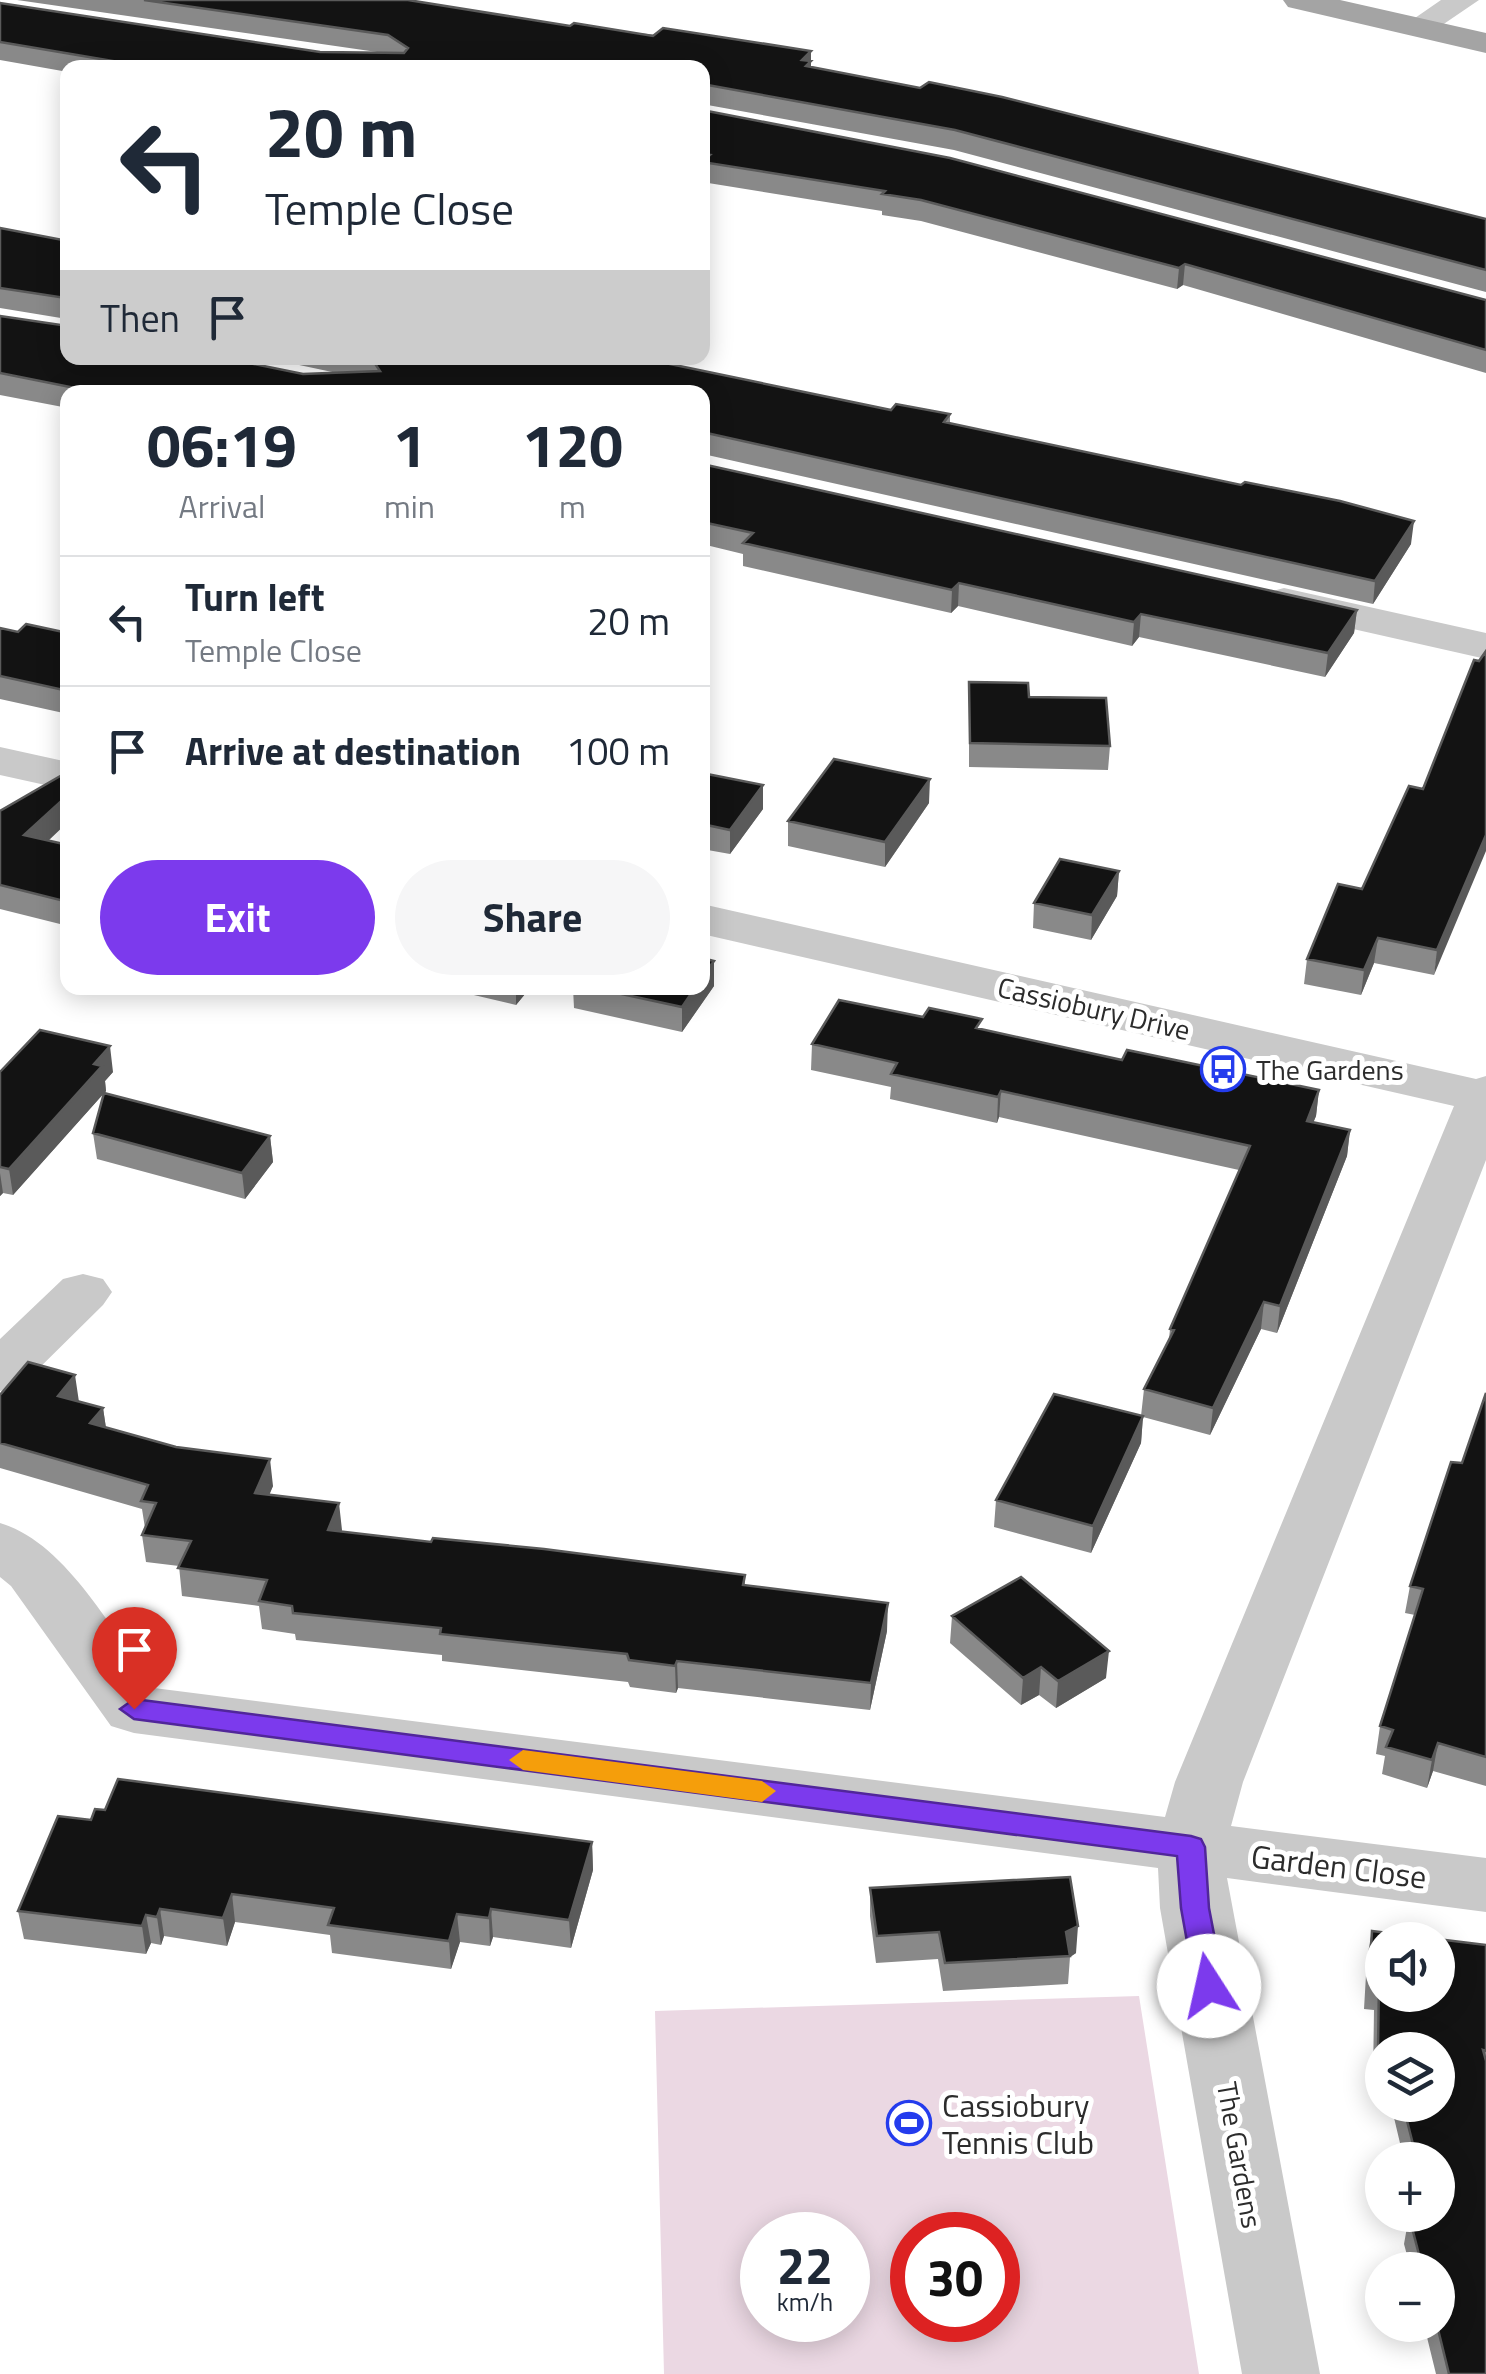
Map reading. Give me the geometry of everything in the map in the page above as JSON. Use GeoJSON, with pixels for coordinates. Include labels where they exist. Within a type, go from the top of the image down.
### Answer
{"type":"FeatureCollection","features":[{"type":"Feature","properties":{"kind":"main road"},"geometry":{"type":"LineString","coordinates":[[1299,0],[1486,43]]}},
{"type":"Feature","properties":{"kind":"street"},"geometry":{"type":"LineString","coordinates":[[1418,28],[1464,0]]}},
{"type":"Feature","properties":{"kind":"street"},"geometry":{"type":"LineString","coordinates":[[1238,590],[1486,646]]}},
{"type":"Feature","properties":{"kind":"street"},"geometry":{"type":"LineString","coordinates":[[0,761],[60,774]]}},
{"type":"Feature","properties":{"kind":"street","name":"Cassiobury Drive"},"geometry":{"type":"LineString","coordinates":[[710,922],[1485,1095]]}},
{"type":"Feature","properties":{"kind":"street","name":"The Gardens"},"geometry":{"type":"LineString","coordinates":[[1280,2374],[1195,1908],[1191,1847],[1209,1782],[1485,1095]]}},
{"type":"Feature","properties":{"kind":"street"},"geometry":{"type":"LineString","coordinates":[[0,1372],[83,1292]]}},
{"type":"Feature","properties":{"kind":"street","name":"Garden Close"},"geometry":{"type":"LineString","coordinates":[[0,1545],[33,1570],[134,1709],[1486,1885]]}},
{"type":"Feature","properties":{"kind":"shaded area","name":"Cassiobury Tennis Club"},"geometry":{"type":"Polygon","coordinates":[[[1139,1996],[1199,2374],[664,2374],[655,2011],[1139,1996]]]}},
{"type":"Feature","properties":{"kind":"building"},"geometry":{"type":"Polygon","coordinates":[[[144,0],[408,0],[570,26],[574,23],[653,36],[663,28],[811,51],[802,60],[811,61],[806,66],[920,88],[929,82],[1002,97],[1486,219],[1486,270],[955,130],[710,85],[710,60],[107,60],[0,42],[0,3],[320,52],[404,53],[408,48],[388,35],[144,0]]]}},
{"type":"Feature","properties":{"kind":"building"},"geometry":{"type":"Polygon","coordinates":[[[710,112],[950,158],[1486,300],[1486,350],[1185,264],[1179,268],[921,200],[882,194],[885,191],[710,163],[710,112]]]}},
{"type":"Feature","properties":{"kind":"building"},"geometry":{"type":"Polygon","coordinates":[[[0,228],[60,239],[60,297],[0,288],[0,228]]]}},
{"type":"Feature","properties":{"kind":"building"},"geometry":{"type":"Polygon","coordinates":[[[0,316],[60,325],[60,365],[259,365],[303,374],[380,371],[376,365],[675,365],[891,410],[896,404],[950,414],[944,422],[1241,485],[1245,482],[1340,501],[1414,521],[1375,581],[710,434],[710,385],[60,385],[0,373],[0,316]]]}},
{"type":"Feature","properties":{"kind":"building"},"geometry":{"type":"Polygon","coordinates":[[[710,466],[1357,610],[1328,653],[1141,614],[1134,622],[959,583],[952,590],[743,543],[753,533],[710,524],[710,466]]]}},
{"type":"Feature","properties":{"kind":"building"},"geometry":{"type":"Polygon","coordinates":[[[26,624],[60,631],[60,689],[0,676],[0,628],[18,632],[26,624]]]}},
{"type":"Feature","properties":{"kind":"building"},"geometry":{"type":"Polygon","coordinates":[[[1486,651],[1486,835],[1437,950],[1378,938],[1364,970],[1307,959],[1338,884],[1362,889],[1409,786],[1423,789],[1474,660],[1479,661],[1486,651]]]}},
{"type":"Feature","properties":{"kind":"building"},"geometry":{"type":"Polygon","coordinates":[[[969,682],[1028,683],[1029,697],[1106,698],[1110,746],[970,743],[969,682]]]}},
{"type":"Feature","properties":{"kind":"building"},"geometry":{"type":"Polygon","coordinates":[[[834,759],[930,779],[885,842],[788,821],[834,759]]]}},
{"type":"Feature","properties":{"kind":"building"},"geometry":{"type":"Polygon","coordinates":[[[710,775],[763,785],[730,830],[710,826],[710,775]]]}},
{"type":"Feature","properties":{"kind":"building"},"geometry":{"type":"Polygon","coordinates":[[[60,776],[60,802],[24,835],[60,843],[60,900],[0,885],[0,811],[60,776]]]}},
{"type":"Feature","properties":{"kind":"building"},"geometry":{"type":"Polygon","coordinates":[[[1060,859],[1119,871],[1092,915],[1034,903],[1060,859]]]}},
{"type":"Feature","properties":{"kind":"building"},"geometry":{"type":"Polygon","coordinates":[[[626,995],[690,995],[682,1007],[626,995]]]}},
{"type":"Feature","properties":{"kind":"building"},"geometry":{"type":"Polygon","coordinates":[[[839,1000],[923,1017],[929,1008],[982,1019],[976,1028],[1122,1060],[1127,1050],[1319,1090],[1307,1121],[1350,1130],[1280,1306],[1264,1302],[1213,1408],[1144,1389],[1174,1330],[1170,1329],[1250,1146],[1001,1091],[998,1097],[891,1074],[897,1063],[812,1044],[839,1000]]]}},
{"type":"Feature","properties":{"kind":"building"},"geometry":{"type":"Polygon","coordinates":[[[40,1030],[110,1046],[94,1064],[102,1066],[9,1169],[0,1167],[0,1072],[40,1030]]]}},
{"type":"Feature","properties":{"kind":"building"},"geometry":{"type":"Polygon","coordinates":[[[104,1093],[270,1136],[242,1173],[93,1133],[104,1093]]]}},
{"type":"Feature","properties":{"kind":"building"},"geometry":{"type":"Polygon","coordinates":[[[28,1362],[75,1375],[58,1396],[103,1408],[90,1423],[176,1447],[270,1459],[255,1493],[339,1503],[328,1530],[544,1549],[745,1575],[743,1585],[888,1603],[871,1683],[677,1661],[675,1666],[629,1660],[627,1654],[440,1634],[441,1628],[293,1613],[292,1606],[259,1601],[267,1580],[178,1568],[191,1541],[142,1535],[156,1503],[141,1501],[148,1485],[0,1443],[0,1395],[28,1362]]]}},
{"type":"Feature","properties":{"kind":"building"},"geometry":{"type":"Polygon","coordinates":[[[1486,1393],[1486,1757],[1438,1743],[1432,1760],[1386,1747],[1393,1730],[1380,1726],[1423,1589],[1410,1586],[1451,1462],[1462,1463],[1486,1393]]]}},
{"type":"Feature","properties":{"kind":"building"},"geometry":{"type":"Polygon","coordinates":[[[1054,1394],[1143,1416],[1093,1526],[996,1500],[1054,1394]]]}},
{"type":"Feature","properties":{"kind":"building"},"geometry":{"type":"Polygon","coordinates":[[[1021,1577],[1109,1651],[1058,1681],[1041,1667],[1023,1678],[952,1616],[1021,1577]]]}},
{"type":"Feature","properties":{"kind":"building"},"geometry":{"type":"Polygon","coordinates":[[[118,1779],[592,1842],[569,1920],[491,1909],[489,1918],[457,1914],[449,1941],[328,1925],[334,1908],[232,1894],[223,1918],[160,1909],[157,1917],[146,1915],[142,1926],[18,1911],[58,1816],[91,1820],[95,1809],[105,1810],[118,1779]]]}},
{"type":"Feature","properties":{"kind":"building"},"geometry":{"type":"Polygon","coordinates":[[[1070,1877],[1078,1926],[1066,1932],[1070,1956],[945,1963],[939,1932],[877,1936],[870,1888],[1070,1877]]]}},
{"type":"Feature","properties":{"kind":"building"},"geometry":{"type":"Polygon","coordinates":[[[1455,1941],[1486,1945],[1486,2374],[1449,2374],[1441,2342],[1455,2342],[1455,2252],[1418,2252],[1413,2232],[1455,2232],[1455,2142],[1412,2142],[1407,2122],[1455,2122],[1455,2032],[1378,2032],[1379,2012],[1455,2012],[1455,1941]]]}},
{"type":"Feature","properties":{"kind":"slow traffic"},"geometry":{"type":"LineString","coordinates":[[523,1760],[762,1791]]}},
{"type":"Feature","properties":{"kind":"place","name":"The Gardens"},"geometry":{"type":"Point","coordinates":[1223,1069]}},
{"type":"Feature","properties":{"kind":"place","name":"Cassiobury Tennis Club"},"geometry":{"type":"Point","coordinates":[909,2123]}},
{"type":"Feature","properties":{"kind":"route"},"geometry":{"type":"LineString","coordinates":[[134,1709],[1191,1847],[1195,1908],[1209,1986]]}}]}
